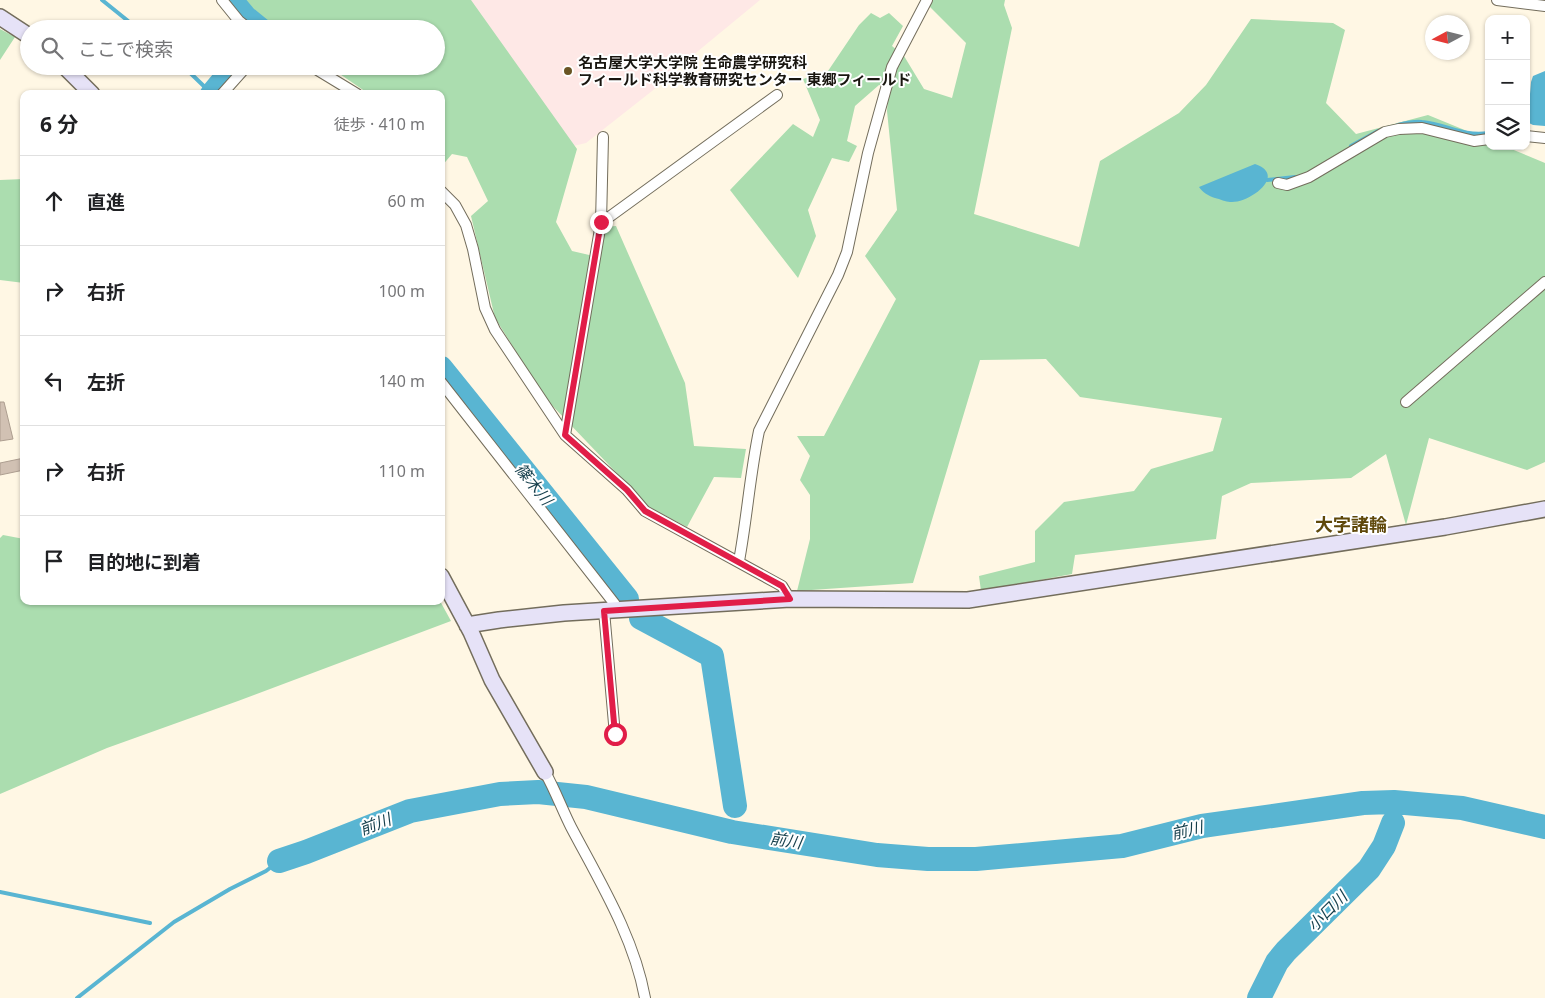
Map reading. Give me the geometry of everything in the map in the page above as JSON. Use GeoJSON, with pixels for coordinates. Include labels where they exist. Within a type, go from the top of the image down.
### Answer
{"type":"FeatureCollection","features":[{"type":"Feature","properties":{"kind":"street"},"geometry":{"type":"LineString","coordinates":[[222,0],[238,20]]}},
{"type":"Feature","properties":{"kind":"street"},"geometry":{"type":"LineString","coordinates":[[739,561],[746,522],[754,453],[759,431],[838,275],[846,252],[868,153],[892,67],[927,0]]}},
{"type":"Feature","properties":{"kind":"street"},"geometry":{"type":"LineString","coordinates":[[1497,0],[1545,6]]}},
{"type":"Feature","properties":{"kind":"street"},"geometry":{"type":"LineString","coordinates":[[0,17],[20,30]]}},
{"type":"Feature","properties":{"kind":"street"},"geometry":{"type":"LineString","coordinates":[[73,75],[88,90]]}},
{"type":"Feature","properties":{"kind":"street"},"geometry":{"type":"LineString","coordinates":[[226,90],[239,75]]}},
{"type":"Feature","properties":{"kind":"street"},"geometry":{"type":"LineString","coordinates":[[326,75],[350,90]]}},
{"type":"Feature","properties":{"kind":"street"},"geometry":{"type":"LineString","coordinates":[[601,222],[777,94]]}},
{"type":"Feature","properties":{"kind":"street"},"geometry":{"type":"LineString","coordinates":[[1278,183],[1287,185],[1309,177],[1385,132],[1399,129],[1422,128],[1474,141],[1485,140]]}},
{"type":"Feature","properties":{"kind":"street"},"geometry":{"type":"LineString","coordinates":[[1530,136],[1545,138]]}},
{"type":"Feature","properties":{"kind":"street"},"geometry":{"type":"LineString","coordinates":[[565,435],[601,222],[603,138]]}},
{"type":"Feature","properties":{"kind":"street"},"geometry":{"type":"LineString","coordinates":[[445,195],[455,206],[466,225],[485,308],[495,330],[565,435],[627,490],[645,511],[782,586],[790,599]]}},
{"type":"Feature","properties":{"kind":"street"},"geometry":{"type":"LineString","coordinates":[[1406,402],[1545,282]]}},
{"type":"Feature","properties":{"kind":"street"},"geometry":{"type":"LineString","coordinates":[[445,387],[614,603],[611,610],[615,734]]}},
{"type":"Feature","properties":{"kind":"street"},"geometry":{"type":"LineString","coordinates":[[467,625],[498,620],[611,610],[790,599],[968,600],[1445,528],[1545,508]]}},
{"type":"Feature","properties":{"kind":"street"},"geometry":{"type":"LineString","coordinates":[[445,584],[467,625],[492,680],[557,794],[566,817],[615,909],[642,979],[645,998]]}},
{"type":"Feature","properties":{"kind":"shaded area","name":"名古屋大学大学院 生命農学研究科 フィールド科学教育研究センター 東郷フィールド"},"geometry":{"type":"Polygon","coordinates":[[[424,0],[760,0],[686,61],[666,80],[586,143],[552,151],[445,46],[445,20],[432,20],[424,0]]]}},
{"type":"Feature","properties":{"kind":"green space"},"geometry":{"type":"Polygon","coordinates":[[[238,0],[471,0],[577,149],[556,222],[572,251],[598,257],[603,227],[616,226],[685,383],[694,446],[746,449],[741,478],[714,477],[687,527],[649,507],[545,398],[495,318],[471,216],[488,201],[467,157],[452,154],[445,162],[445,90],[363,90],[341,75],[445,75],[445,20],[258,20],[245,11],[238,0]]]}},
{"type":"Feature","properties":{"kind":"green space"},"geometry":{"type":"Polygon","coordinates":[[[933,0],[1005,0],[1004,5],[1012,28],[974,214],[1079,247],[1100,161],[1179,113],[1206,85],[1251,19],[1333,23],[1345,30],[1326,103],[1356,134],[1428,115],[1485,138],[1485,150],[1514,150],[1545,163],[1545,462],[1527,470],[1429,438],[1406,525],[1386,454],[1351,478],[1251,483],[1222,496],[1216,539],[1075,555],[1072,574],[981,591],[979,576],[1035,562],[1035,531],[1064,502],[1134,491],[1151,469],[1213,451],[1222,418],[1080,397],[1046,359],[980,360],[913,583],[797,591],[810,539],[810,495],[800,480],[810,456],[797,436],[824,436],[896,299],[865,256],[897,210],[887,111],[889,87],[879,85],[855,106],[847,141],[857,146],[849,162],[832,158],[808,210],[816,236],[798,278],[730,190],[793,124],[813,137],[820,120],[803,79],[828,71],[859,25],[871,13],[880,18],[889,13],[903,26],[892,46],[904,56],[924,89],[952,98],[966,43],[929,6],[933,0]]]}},
{"type":"Feature","properties":{"kind":"green space"},"geometry":{"type":"Polygon","coordinates":[[[0,29],[15,37],[0,60],[0,29]]]}},
{"type":"Feature","properties":{"kind":"green space"},"geometry":{"type":"Polygon","coordinates":[[[20,179],[20,282],[0,280],[0,180],[20,179]]]}},
{"type":"Feature","properties":{"kind":"green space"},"geometry":{"type":"Polygon","coordinates":[[[3,535],[20,538],[20,605],[442,605],[451,621],[107,748],[0,794],[0,538],[3,535]]]}},
{"type":"Feature","properties":{"kind":"water"},"geometry":{"type":"Polygon","coordinates":[[[1545,71],[1545,126],[1530,124],[1530,94],[1533,76],[1545,71]]]}},
{"type":"Feature","properties":{"kind":"water"},"geometry":{"type":"Polygon","coordinates":[[[1255,164],[1264,169],[1268,175],[1267,181],[1255,194],[1247,198],[1227,202],[1208,195],[1199,187],[1255,164]]]}},
{"type":"Feature","properties":{"kind":"building"},"geometry":{"type":"Polygon","coordinates":[[[0,402],[4,402],[13,439],[0,441],[0,402]]]}},
{"type":"Feature","properties":{"kind":"building"},"geometry":{"type":"Polygon","coordinates":[[[20,459],[20,471],[0,475],[0,463],[20,459]]]}},
{"type":"Feature","properties":{"kind":"waterway"},"geometry":{"type":"LineString","coordinates":[[102,0],[127,20]]}},
{"type":"Feature","properties":{"kind":"waterway","name":"篠木川"},"geometry":{"type":"LineString","coordinates":[[231,0],[249,20]]}},
{"type":"Feature","properties":{"kind":"waterway"},"geometry":{"type":"LineString","coordinates":[[192,75],[208,90]]}},
{"type":"Feature","properties":{"kind":"waterway","name":"篠木川"},"geometry":{"type":"LineString","coordinates":[[215,90],[228,75]]}},
{"type":"Feature","properties":{"kind":"waterway"},"geometry":{"type":"LineString","coordinates":[[1398,125],[1422,122],[1462,132],[1485,133]]}},
{"type":"Feature","properties":{"kind":"waterway"},"geometry":{"type":"LineString","coordinates":[[1351,146],[1378,131]]}},
{"type":"Feature","properties":{"kind":"waterway"},"geometry":{"type":"LineString","coordinates":[[1267,180],[1295,177]]}},
{"type":"Feature","properties":{"kind":"waterway","name":"篠木川"},"geometry":{"type":"LineString","coordinates":[[445,373],[627,599]]}},
{"type":"Feature","properties":{"kind":"waterway","name":"篠木川"},"geometry":{"type":"LineString","coordinates":[[641,618],[712,656],[735,806]]}},
{"type":"Feature","properties":{"kind":"waterway","name":"前川"},"geometry":{"type":"LineString","coordinates":[[279,861],[410,811],[500,794],[538,792],[586,797],[732,832],[877,855],[928,859],[976,859],[1122,846],[1202,826],[1363,803],[1394,802],[1462,808],[1545,827]]}},
{"type":"Feature","properties":{"kind":"waterway","name":"小口川"},"geometry":{"type":"LineString","coordinates":[[1259,998],[1277,962],[1286,951],[1369,869],[1384,846],[1393,823]]}},
{"type":"Feature","properties":{"kind":"waterway","name":"前川"},"geometry":{"type":"LineString","coordinates":[[77,998],[174,922],[230,889],[266,871],[279,861]]}},
{"type":"Feature","properties":{"kind":"waterway"},"geometry":{"type":"LineString","coordinates":[[0,892],[150,923]]}},
{"type":"Feature","properties":{"kind":"place","name":"名古屋大学大学院 生命農学研究科 フィールド科学教育研究センター 東郷フィールド"},"geometry":{"type":"Point","coordinates":[568,71]}},
{"type":"Feature","properties":{"kind":"district","name":"大字諸輪"},"geometry":{"type":"Point","coordinates":[1351,524]}},
{"type":"Feature","properties":{"kind":"route"},"geometry":{"type":"LineString","coordinates":[[601,222],[565,435],[627,490],[645,511],[782,586],[790,599],[604,611],[615,734]]}}]}
